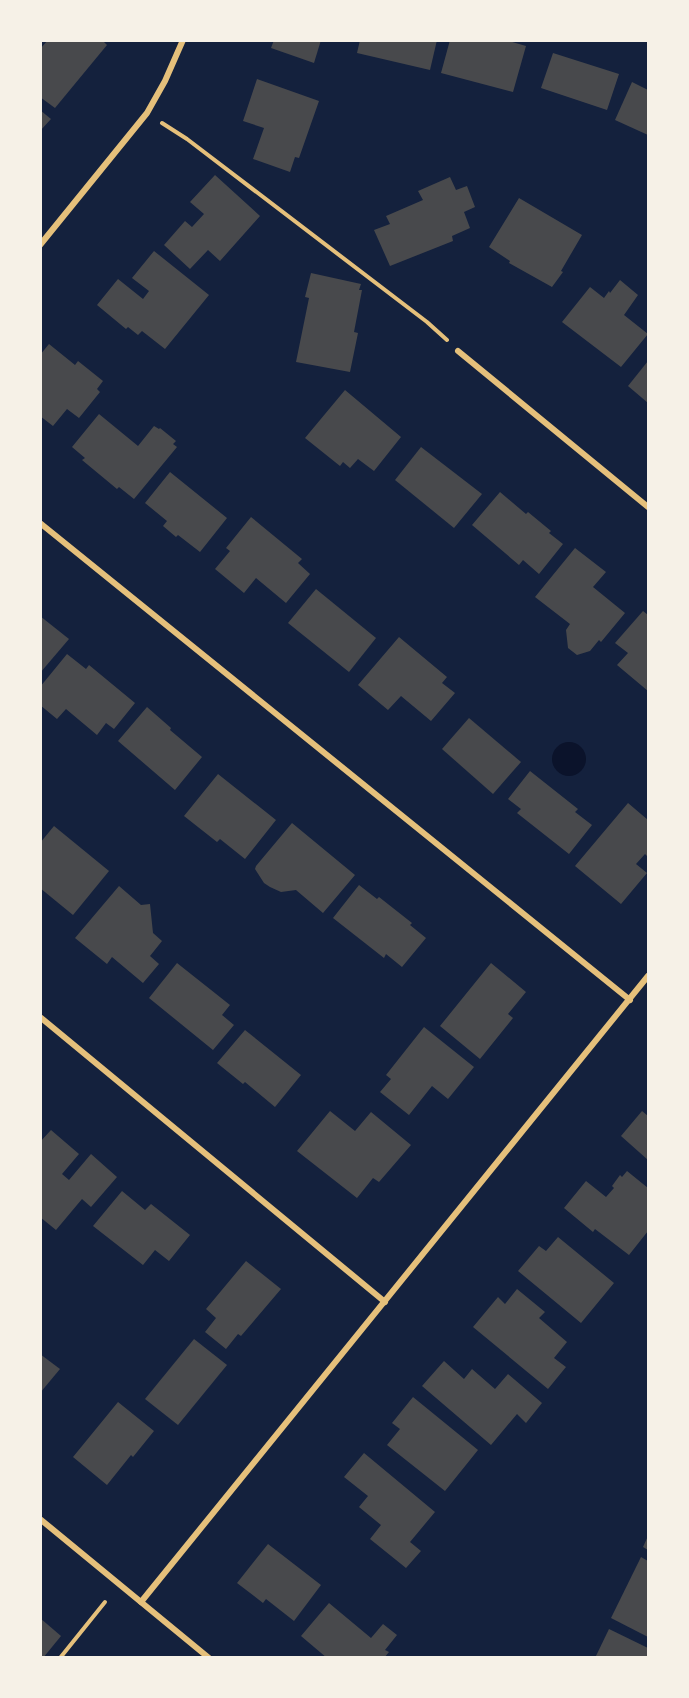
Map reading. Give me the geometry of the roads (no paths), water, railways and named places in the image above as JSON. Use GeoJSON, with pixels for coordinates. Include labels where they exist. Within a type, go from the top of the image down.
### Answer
{"type":"FeatureCollection","features":[{"type":"Feature","properties":{"kind":"street"},"geometry":{"type":"LineString","coordinates":[[40,245],[147,113],[165,81],[183,40]]}},
{"type":"Feature","properties":{"kind":"street"},"geometry":{"type":"LineString","coordinates":[[458,351],[648,507]]}},
{"type":"Feature","properties":{"kind":"street"},"geometry":{"type":"LineString","coordinates":[[40,523],[630,1000]]}},
{"type":"Feature","properties":{"kind":"street"},"geometry":{"type":"LineString","coordinates":[[141,1602],[648,976]]}},
{"type":"Feature","properties":{"kind":"street"},"geometry":{"type":"LineString","coordinates":[[40,1017],[385,1302]]}},
{"type":"Feature","properties":{"kind":"street"},"geometry":{"type":"LineString","coordinates":[[40,1519],[209,1658]]}},
{"type":"Feature","properties":{"kind":"water"},"geometry":{"type":"Polygon","coordinates":[[[569,742],[581,747],[586,759],[581,771],[569,776],[557,771],[552,759],[557,747],[569,742]]]}}]}
